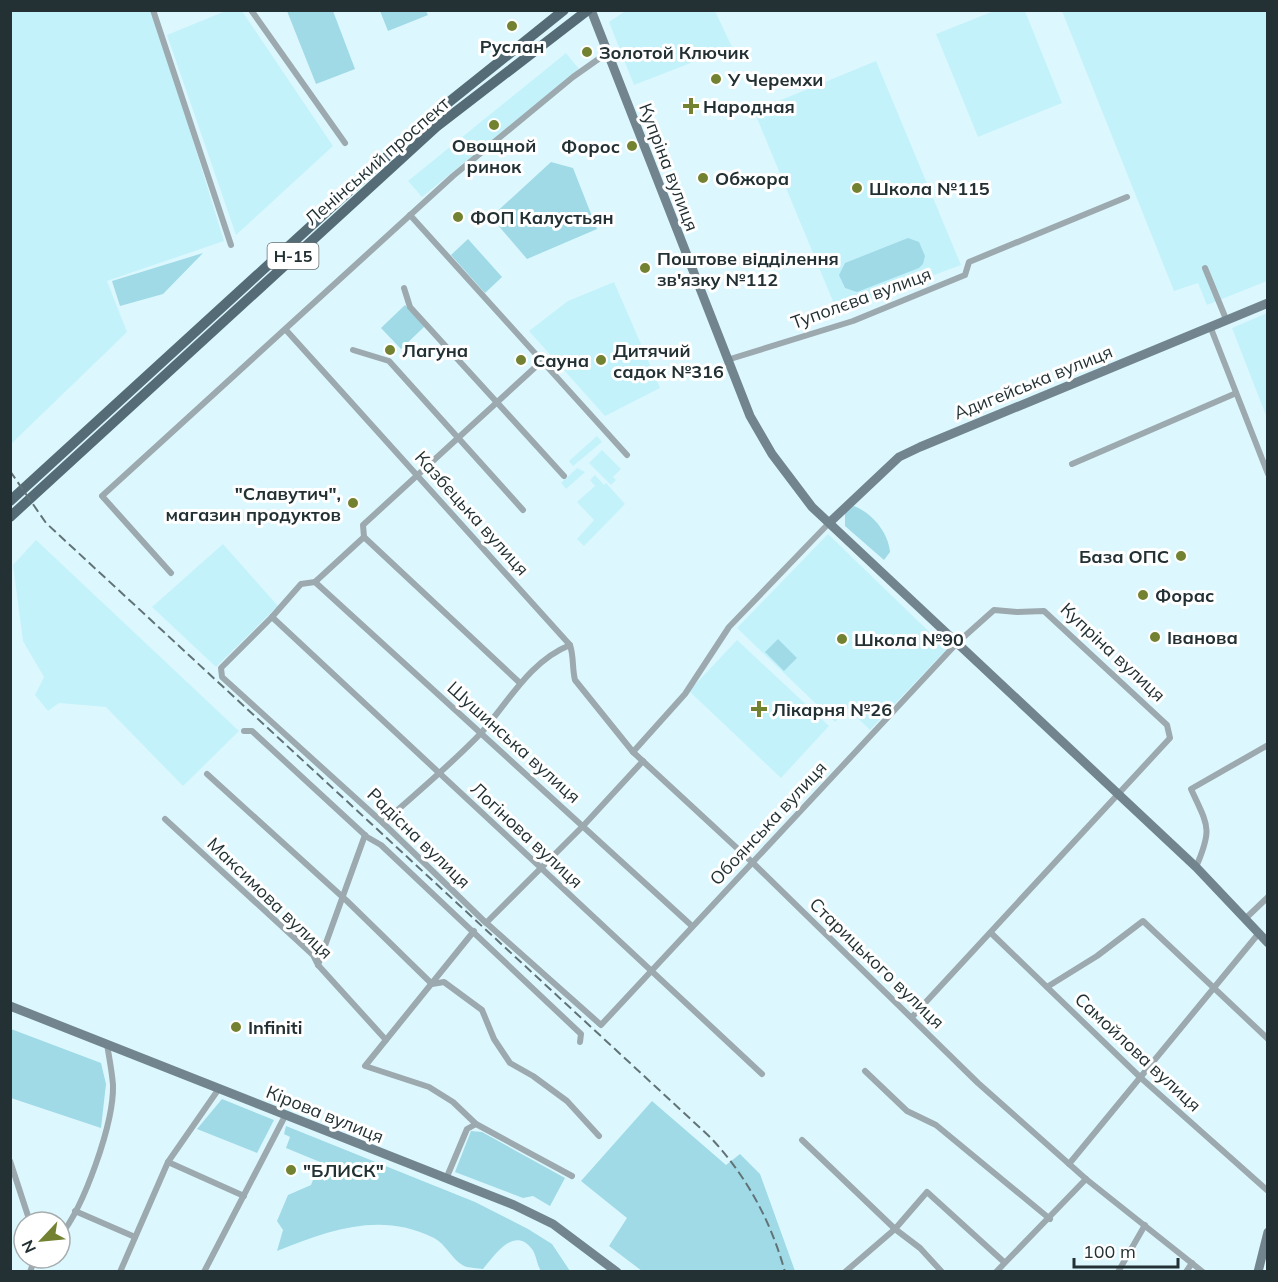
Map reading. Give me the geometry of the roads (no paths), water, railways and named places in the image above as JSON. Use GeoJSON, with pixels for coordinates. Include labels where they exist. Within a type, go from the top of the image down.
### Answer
{"type":"FeatureCollection","features":[{"type":"Feature","properties":{"kind":"main road","name":"Ленінський проспект"},"geometry":{"type":"LineString","coordinates":[[10,501],[429,118],[564,10]]}},
{"type":"Feature","properties":{"kind":"main road","name":"Ленінський проспект"},"geometry":{"type":"LineString","coordinates":[[10,517],[436,127],[589,10]]}},
{"type":"Feature","properties":{"kind":"main road","name":"Купріна вулиця"},"geometry":{"type":"LineString","coordinates":[[589,10],[750,416],[772,454],[806,500],[1196,867],[1268,943]]}},
{"type":"Feature","properties":{"kind":"main road","name":"Адигейська вулиця"},"geometry":{"type":"LineString","coordinates":[[830,522],[899,458],[1268,303]]}},
{"type":"Feature","properties":{"kind":"main road","name":"Кірова вулиця"},"geometry":{"type":"LineString","coordinates":[[10,1006],[514,1205],[553,1224],[617,1272]]}},
{"type":"Feature","properties":{"kind":"main road"},"geometry":{"type":"LineString","coordinates":[[1258,1272],[1268,1232]]}},
{"type":"Feature","properties":{"kind":"street"},"geometry":{"type":"LineString","coordinates":[[153,10],[231,245]]}},
{"type":"Feature","properties":{"kind":"street"},"geometry":{"type":"LineString","coordinates":[[251,10],[345,142]]}},
{"type":"Feature","properties":{"kind":"street"},"geometry":{"type":"LineString","coordinates":[[171,573],[102,496],[410,215],[573,77],[607,53]]}},
{"type":"Feature","properties":{"kind":"street","name":"Туполєва вулиця"},"geometry":{"type":"LineString","coordinates":[[727,360],[853,321],[965,275],[969,262],[1127,197]]}},
{"type":"Feature","properties":{"kind":"street"},"geometry":{"type":"LineString","coordinates":[[410,215],[627,455]]}},
{"type":"Feature","properties":{"kind":"street"},"geometry":{"type":"LineString","coordinates":[[1205,268],[1226,319]]}},
{"type":"Feature","properties":{"kind":"street"},"geometry":{"type":"LineString","coordinates":[[404,288],[410,307],[564,476]]}},
{"type":"Feature","properties":{"kind":"street"},"geometry":{"type":"LineString","coordinates":[[1210,326],[1234,394],[1268,474]]}},
{"type":"Feature","properties":{"kind":"street","name":"Казбецька вулиця"},"geometry":{"type":"LineString","coordinates":[[286,330],[570,645]]}},
{"type":"Feature","properties":{"kind":"street"},"geometry":{"type":"LineString","coordinates":[[353,350],[389,361],[524,510]]}},
{"type":"Feature","properties":{"kind":"street"},"geometry":{"type":"LineString","coordinates":[[520,683],[364,537],[363,525],[498,404],[542,361]]}},
{"type":"Feature","properties":{"kind":"street"},"geometry":{"type":"LineString","coordinates":[[1072,464],[1234,394]]}},
{"type":"Feature","properties":{"kind":"street"},"geometry":{"type":"LineString","coordinates":[[633,752],[685,694],[729,627],[830,522]]}},
{"type":"Feature","properties":{"kind":"street"},"geometry":{"type":"LineString","coordinates":[[272,617],[301,584],[315,582],[364,537]]}},
{"type":"Feature","properties":{"kind":"street","name":"Шушинська вулиця"},"geometry":{"type":"LineString","coordinates":[[315,582],[585,825],[692,926]]}},
{"type":"Feature","properties":{"kind":"street","name":"Купріна вулиця"},"geometry":{"type":"LineString","coordinates":[[912,1017],[1170,738],[1167,725],[1044,611],[994,610],[957,643]]}},
{"type":"Feature","properties":{"kind":"street","name":"Радісна вулиця"},"geometry":{"type":"LineString","coordinates":[[272,617],[220,672],[222,677],[383,823],[485,922],[601,1025]]}},
{"type":"Feature","properties":{"kind":"street","name":"Логінова вулиця"},"geometry":{"type":"LineString","coordinates":[[272,617],[762,1074]]}},
{"type":"Feature","properties":{"kind":"street","name":"Обоянська вулиця"},"geometry":{"type":"LineString","coordinates":[[601,1025],[957,643]]}},
{"type":"Feature","properties":{"kind":"street"},"geometry":{"type":"LineString","coordinates":[[383,823],[481,732],[520,683],[554,651],[570,645]]}},
{"type":"Feature","properties":{"kind":"street","name":"Старицького вулиця"},"geometry":{"type":"LineString","coordinates":[[570,645],[574,657],[573,668],[576,680],[633,752],[752,862],[978,1083],[1086,1179],[1203,1272]]}},
{"type":"Feature","properties":{"kind":"street","name":"Радісна вулиця"},"geometry":{"type":"LineString","coordinates":[[244,731],[252,731],[474,931],[581,1034],[580,1042]]}},
{"type":"Feature","properties":{"kind":"street"},"geometry":{"type":"LineString","coordinates":[[1196,867],[1208,841],[1207,825],[1191,789],[1268,745]]}},
{"type":"Feature","properties":{"kind":"street"},"geometry":{"type":"LineString","coordinates":[[485,922],[585,825],[643,761]]}},
{"type":"Feature","properties":{"kind":"street"},"geometry":{"type":"LineString","coordinates":[[207,774],[343,897],[432,984]]}},
{"type":"Feature","properties":{"kind":"street","name":"Максимова вулиця"},"geometry":{"type":"LineString","coordinates":[[165,819],[305,948],[386,1040]]}},
{"type":"Feature","properties":{"kind":"street"},"geometry":{"type":"LineString","coordinates":[[318,965],[365,835]]}},
{"type":"Feature","properties":{"kind":"street"},"geometry":{"type":"LineString","coordinates":[[1246,918],[1268,897]]}},
{"type":"Feature","properties":{"kind":"street"},"geometry":{"type":"LineString","coordinates":[[1047,987],[1097,956],[1143,921],[1268,1039]]}},
{"type":"Feature","properties":{"kind":"street"},"geometry":{"type":"LineString","coordinates":[[474,931],[365,1066],[429,1087],[453,1102],[476,1124],[572,1176]]}},
{"type":"Feature","properties":{"kind":"street","name":"Самойлова вулиця"},"geometry":{"type":"LineString","coordinates":[[991,933],[1141,1078],[1268,1191]]}},
{"type":"Feature","properties":{"kind":"street"},"geometry":{"type":"LineString","coordinates":[[1070,1164],[1259,933]]}},
{"type":"Feature","properties":{"kind":"street"},"geometry":{"type":"LineString","coordinates":[[432,984],[444,982],[482,1010],[494,1039],[510,1063],[533,1076],[567,1101],[599,1136]]}},
{"type":"Feature","properties":{"kind":"street"},"geometry":{"type":"LineString","coordinates":[[72,1216],[106,1137],[113,1086],[106,1044]]}},
{"type":"Feature","properties":{"kind":"street"},"geometry":{"type":"LineString","coordinates":[[865,1071],[907,1112],[936,1125],[1050,1219]]}},
{"type":"Feature","properties":{"kind":"street"},"geometry":{"type":"LineString","coordinates":[[120,1272],[168,1162],[218,1090]]}},
{"type":"Feature","properties":{"kind":"street"},"geometry":{"type":"LineString","coordinates":[[204,1272],[285,1116]]}},
{"type":"Feature","properties":{"kind":"street"},"geometry":{"type":"LineString","coordinates":[[446,1179],[467,1129],[476,1124]]}},
{"type":"Feature","properties":{"kind":"street"},"geometry":{"type":"LineString","coordinates":[[802,1140],[895,1229],[920,1248],[942,1272]]}},
{"type":"Feature","properties":{"kind":"street"},"geometry":{"type":"LineString","coordinates":[[10,1161],[26,1210]]}},
{"type":"Feature","properties":{"kind":"street"},"geometry":{"type":"LineString","coordinates":[[168,1162],[244,1196]]}},
{"type":"Feature","properties":{"kind":"street"},"geometry":{"type":"LineString","coordinates":[[996,1272],[1050,1219],[1086,1179]]}},
{"type":"Feature","properties":{"kind":"street"},"geometry":{"type":"LineString","coordinates":[[845,1272],[895,1229],[927,1192],[1004,1262]]}},
{"type":"Feature","properties":{"kind":"street"},"geometry":{"type":"LineString","coordinates":[[75,1211],[135,1237]]}},
{"type":"Feature","properties":{"kind":"street"},"geometry":{"type":"LineString","coordinates":[[1118,1272],[1145,1225]]}},
{"type":"Feature","properties":{"kind":"street"},"geometry":{"type":"LineString","coordinates":[[1186,1272],[1192,1263]]}},
{"type":"Feature","properties":{"kind":"railway"},"geometry":{"type":"LineString","coordinates":[[10,471],[46,523],[710,1137],[735,1167],[756,1200],[765,1217],[785,1272]]}},
{"type":"Feature","properties":{"kind":"place","name":"Руслан"},"geometry":{"type":"Point","coordinates":[512,26]}},
{"type":"Feature","properties":{"kind":"place","name":"Золотой Ключик"},"geometry":{"type":"Point","coordinates":[587,52]}},
{"type":"Feature","properties":{"kind":"place","name":"У Черемхи"},"geometry":{"type":"Point","coordinates":[716,79]}},
{"type":"Feature","properties":{"kind":"place","name":"Народная"},"geometry":{"type":"Point","coordinates":[691,106]}},
{"type":"Feature","properties":{"kind":"place","name":"Овощной ринок"},"geometry":{"type":"Point","coordinates":[494,125]}},
{"type":"Feature","properties":{"kind":"place","name":"Форос"},"geometry":{"type":"Point","coordinates":[632,146]}},
{"type":"Feature","properties":{"kind":"place","name":"Обжора"},"geometry":{"type":"Point","coordinates":[703,178]}},
{"type":"Feature","properties":{"kind":"place","name":"Школа №115"},"geometry":{"type":"Point","coordinates":[857,188]}},
{"type":"Feature","properties":{"kind":"place","name":"ФОП Калустьян"},"geometry":{"type":"Point","coordinates":[458,217]}},
{"type":"Feature","properties":{"kind":"place","name":"Поштове відділення зв'язку №112"},"geometry":{"type":"Point","coordinates":[645,268]}},
{"type":"Feature","properties":{"kind":"place","name":"Лагуна"},"geometry":{"type":"Point","coordinates":[390,350]}},
{"type":"Feature","properties":{"kind":"place","name":"Сауна"},"geometry":{"type":"Point","coordinates":[521,360]}},
{"type":"Feature","properties":{"kind":"place","name":"Дитячий садок №316"},"geometry":{"type":"Point","coordinates":[601,360]}},
{"type":"Feature","properties":{"kind":"place","name":"\"Славутич\", магазин продуктов"},"geometry":{"type":"Point","coordinates":[353,503]}},
{"type":"Feature","properties":{"kind":"place","name":"База ОПС"},"geometry":{"type":"Point","coordinates":[1181,556]}},
{"type":"Feature","properties":{"kind":"place","name":"Форас"},"geometry":{"type":"Point","coordinates":[1143,595]}},
{"type":"Feature","properties":{"kind":"place","name":"Іванова"},"geometry":{"type":"Point","coordinates":[1155,637]}},
{"type":"Feature","properties":{"kind":"place","name":"Школа №90"},"geometry":{"type":"Point","coordinates":[842,639]}},
{"type":"Feature","properties":{"kind":"place","name":"Лікарня №26"},"geometry":{"type":"Point","coordinates":[759,709]}},
{"type":"Feature","properties":{"kind":"place","name":"Infiniti"},"geometry":{"type":"Point","coordinates":[236,1027]}},
{"type":"Feature","properties":{"kind":"place","name":"\"БЛИСК\""},"geometry":{"type":"Point","coordinates":[291,1170]}}]}
